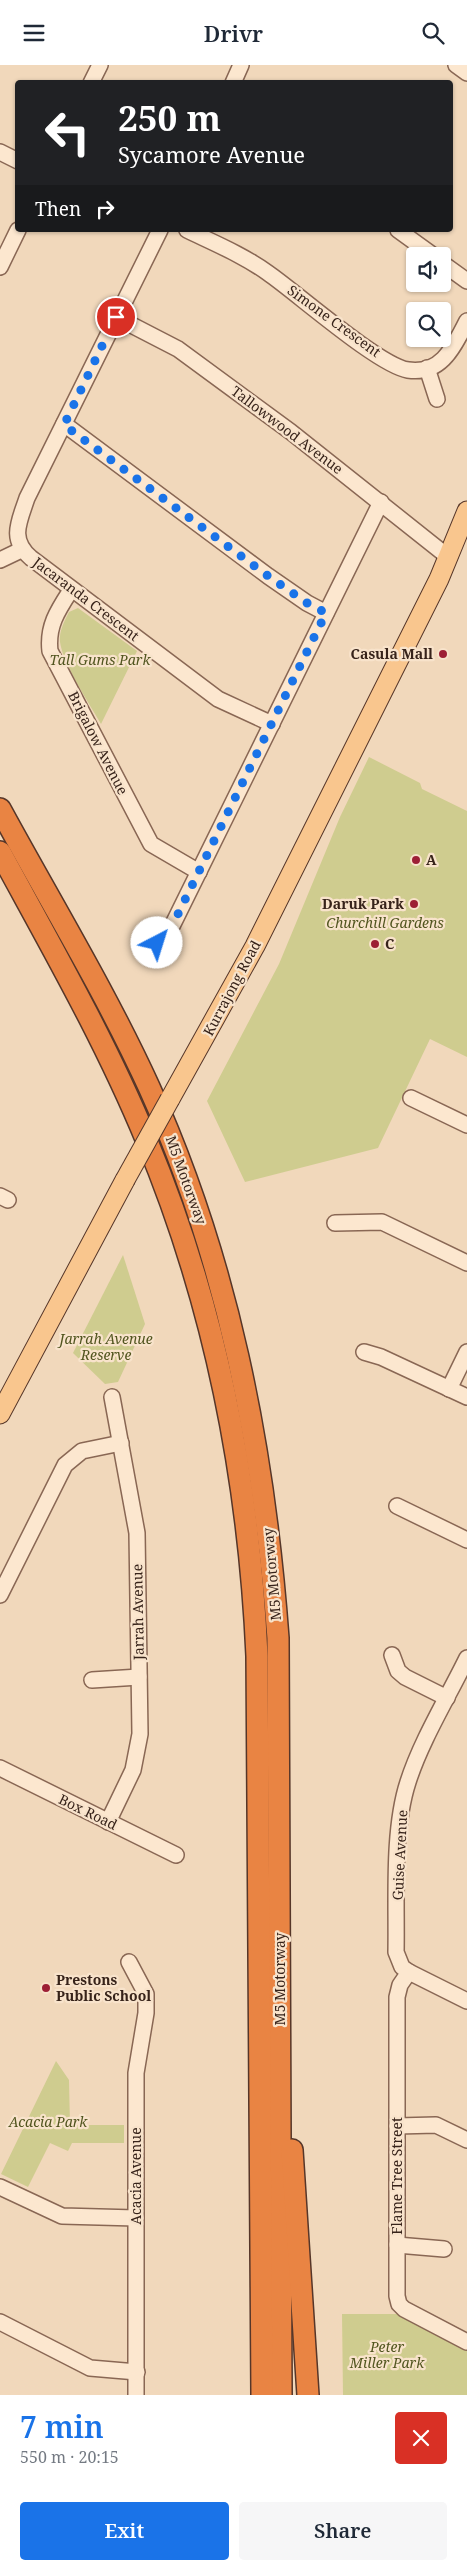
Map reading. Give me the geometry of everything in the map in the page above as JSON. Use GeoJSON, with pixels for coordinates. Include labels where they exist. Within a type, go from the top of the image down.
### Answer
{"type":"FeatureCollection","features":[{"type":"Feature","properties":{"kind":"highway","name":"M5 Motorway"},"geometry":{"type":"LineString","coordinates":[[0,809],[91,971],[150,1088],[191,1191],[220,1281],[250,1404],[268,1522],[278,1638],[281,2395]]}},
{"type":"Feature","properties":{"kind":"highway","name":"M5 Motorway"},"geometry":{"type":"LineString","coordinates":[[0,852],[78,996],[147,1140],[195,1273],[233,1428],[254,1587],[257,1657],[262,2395]]}},
{"type":"Feature","properties":{"kind":"highway"},"geometry":{"type":"LineString","coordinates":[[280,1865],[293,2162],[309,2395]]}},
{"type":"Feature","properties":{"kind":"main road","name":"Kurrajong Road"},"geometry":{"type":"LineString","coordinates":[[0,1414],[125,1180],[255,946],[450,555],[467,511]]}},
{"type":"Feature","properties":{"kind":"main road","name":"Kurrajong Road"},"geometry":{"type":"LineString","coordinates":[[450,555],[467,532]]}},
{"type":"Feature","properties":{"kind":"street"},"geometry":{"type":"LineString","coordinates":[[92,80],[100,65]]}},
{"type":"Feature","properties":{"kind":"street"},"geometry":{"type":"LineString","coordinates":[[234,80],[241,65]]}},
{"type":"Feature","properties":{"kind":"street"},"geometry":{"type":"LineString","coordinates":[[456,65],[467,73]]}},
{"type":"Feature","properties":{"kind":"street"},"geometry":{"type":"LineString","coordinates":[[0,151],[15,159]]}},
{"type":"Feature","properties":{"kind":"street"},"geometry":{"type":"LineString","coordinates":[[0,267],[17,232]]}},
{"type":"Feature","properties":{"kind":"street","name":"Jacaranda Crescent"},"geometry":{"type":"LineString","coordinates":[[159,232],[27,498],[17,529],[21,550],[71,590],[218,699],[272,724]]}},
{"type":"Feature","properties":{"kind":"street","name":"Simone Crescent"},"geometry":{"type":"LineString","coordinates":[[191,232],[267,272],[382,357],[408,370],[427,368]]}},
{"type":"Feature","properties":{"kind":"street"},"geometry":{"type":"LineString","coordinates":[[401,232],[422,247]]}},
{"type":"Feature","properties":{"kind":"street"},"geometry":{"type":"LineString","coordinates":[[451,269],[467,281]]}},
{"type":"Feature","properties":{"kind":"street","name":"Tallowwood Avenue"},"geometry":{"type":"LineString","coordinates":[[116,317],[178,349],[381,502],[442,551],[450,555]]}},
{"type":"Feature","properties":{"kind":"street"},"geometry":{"type":"LineString","coordinates":[[437,399],[427,368],[443,361],[452,351],[467,321]]}},
{"type":"Feature","properties":{"kind":"street"},"geometry":{"type":"LineString","coordinates":[[64,425],[268,576],[307,603],[326,613]]}},
{"type":"Feature","properties":{"kind":"street"},"geometry":{"type":"LineString","coordinates":[[157,943],[171,929],[381,502]]}},
{"type":"Feature","properties":{"kind":"street"},"geometry":{"type":"LineString","coordinates":[[0,560],[21,550]]}},
{"type":"Feature","properties":{"kind":"street","name":"Brigalow Avenue"},"geometry":{"type":"LineString","coordinates":[[71,590],[51,624],[50,651],[150,844],[199,872]]}},
{"type":"Feature","properties":{"kind":"street"},"geometry":{"type":"LineString","coordinates":[[411,1098],[467,1125]]}},
{"type":"Feature","properties":{"kind":"street"},"geometry":{"type":"LineString","coordinates":[[335,1223],[382,1222],[467,1263]]}},
{"type":"Feature","properties":{"kind":"street"},"geometry":{"type":"LineString","coordinates":[[364,1352],[467,1397]]}},
{"type":"Feature","properties":{"kind":"street"},"geometry":{"type":"LineString","coordinates":[[449,1389],[467,1352]]}},
{"type":"Feature","properties":{"kind":"street","name":"Jarrah Avenue"},"geometry":{"type":"LineString","coordinates":[[108,1822],[138,1757],[140,1734],[137,1533],[112,1397]]}},
{"type":"Feature","properties":{"kind":"street"},"geometry":{"type":"LineString","coordinates":[[0,1595],[65,1465],[82,1451],[121,1443]]}},
{"type":"Feature","properties":{"kind":"street"},"geometry":{"type":"LineString","coordinates":[[397,1506],[467,1540]]}},
{"type":"Feature","properties":{"kind":"street"},"geometry":{"type":"LineString","coordinates":[[392,1655],[398,1671],[405,1677],[447,1698]]}},
{"type":"Feature","properties":{"kind":"street","name":"Guise Avenue"},"geometry":{"type":"LineString","coordinates":[[409,1972],[402,1967],[396,1952],[399,1827],[408,1781],[467,1658]]}},
{"type":"Feature","properties":{"kind":"street"},"geometry":{"type":"LineString","coordinates":[[92,1680],[139,1677]]}},
{"type":"Feature","properties":{"kind":"street","name":"Box Road"},"geometry":{"type":"LineString","coordinates":[[0,1768],[176,1855]]}},
{"type":"Feature","properties":{"kind":"street","name":"Acacia Avenue"},"geometry":{"type":"LineString","coordinates":[[129,1962],[146,1994],[146,2013],[136,2073],[136,2395]]}},
{"type":"Feature","properties":{"kind":"street"},"geometry":{"type":"LineString","coordinates":[[409,1972],[467,2001]]}},
{"type":"Feature","properties":{"kind":"street","name":"Flame Tree Street"},"geometry":{"type":"LineString","coordinates":[[409,1972],[400,1985],[397,1997],[397,2245],[399,2304],[404,2309],[467,2342]]}},
{"type":"Feature","properties":{"kind":"street"},"geometry":{"type":"LineString","coordinates":[[397,2126],[436,2125],[467,2141]]}},
{"type":"Feature","properties":{"kind":"street"},"geometry":{"type":"LineString","coordinates":[[0,2187],[62,2216],[136,2218]]}},
{"type":"Feature","properties":{"kind":"street"},"geometry":{"type":"LineString","coordinates":[[397,2245],[444,2249]]}},
{"type":"Feature","properties":{"kind":"street"},"geometry":{"type":"LineString","coordinates":[[0,2322],[90,2368],[105,2371],[137,2371]]}},
{"type":"Feature","properties":{"kind":"green space","name":"Tall Gums Park"},"geometry":{"type":"Polygon","coordinates":[[[78,608],[137,651],[101,724],[71,672],[60,642],[61,630],[69,612],[78,608]]]}},
{"type":"Feature","properties":{"kind":"green space","name":"Churchill Gardens"},"geometry":{"type":"Polygon","coordinates":[[[369,757],[420,783],[422,789],[467,811],[467,1057],[430,1039],[378,1148],[245,1182],[207,1101],[279,964],[340,817],[369,757]]]}},
{"type":"Feature","properties":{"kind":"green space","name":"Jarrah Avenue Reserve"},"geometry":{"type":"Polygon","coordinates":[[[123,1255],[145,1324],[118,1382],[105,1384],[73,1353],[123,1255]]]}},
{"type":"Feature","properties":{"kind":"green space","name":"Acacia Park"},"geometry":{"type":"Polygon","coordinates":[[[56,2061],[69,2080],[70,2125],[124,2125],[124,2143],[72,2143],[68,2151],[50,2143],[28,2187],[1,2174],[56,2061]]]}},
{"type":"Feature","properties":{"kind":"green space","name":"Peter Miller Park"},"geometry":{"type":"Polygon","coordinates":[[[342,2314],[397,2314],[467,2348],[467,2395],[343,2395],[342,2314]]]}},
{"type":"Feature","properties":{"kind":"place","name":"Casula Mall"},"geometry":{"type":"Point","coordinates":[443,654]}},
{"type":"Feature","properties":{"kind":"place","name":"A"},"geometry":{"type":"Point","coordinates":[416,860]}},
{"type":"Feature","properties":{"kind":"place","name":"Daruk Park"},"geometry":{"type":"Point","coordinates":[414,904]}},
{"type":"Feature","properties":{"kind":"place","name":"C"},"geometry":{"type":"Point","coordinates":[375,944]}},
{"type":"Feature","properties":{"kind":"place","name":"Prestons Public School"},"geometry":{"type":"Point","coordinates":[46,1988]}},
{"type":"Feature","properties":{"kind":"route"},"geometry":{"type":"LineString","coordinates":[[116,317],[64,425],[268,576],[307,603],[326,613],[171,929],[157,943]]}}]}
